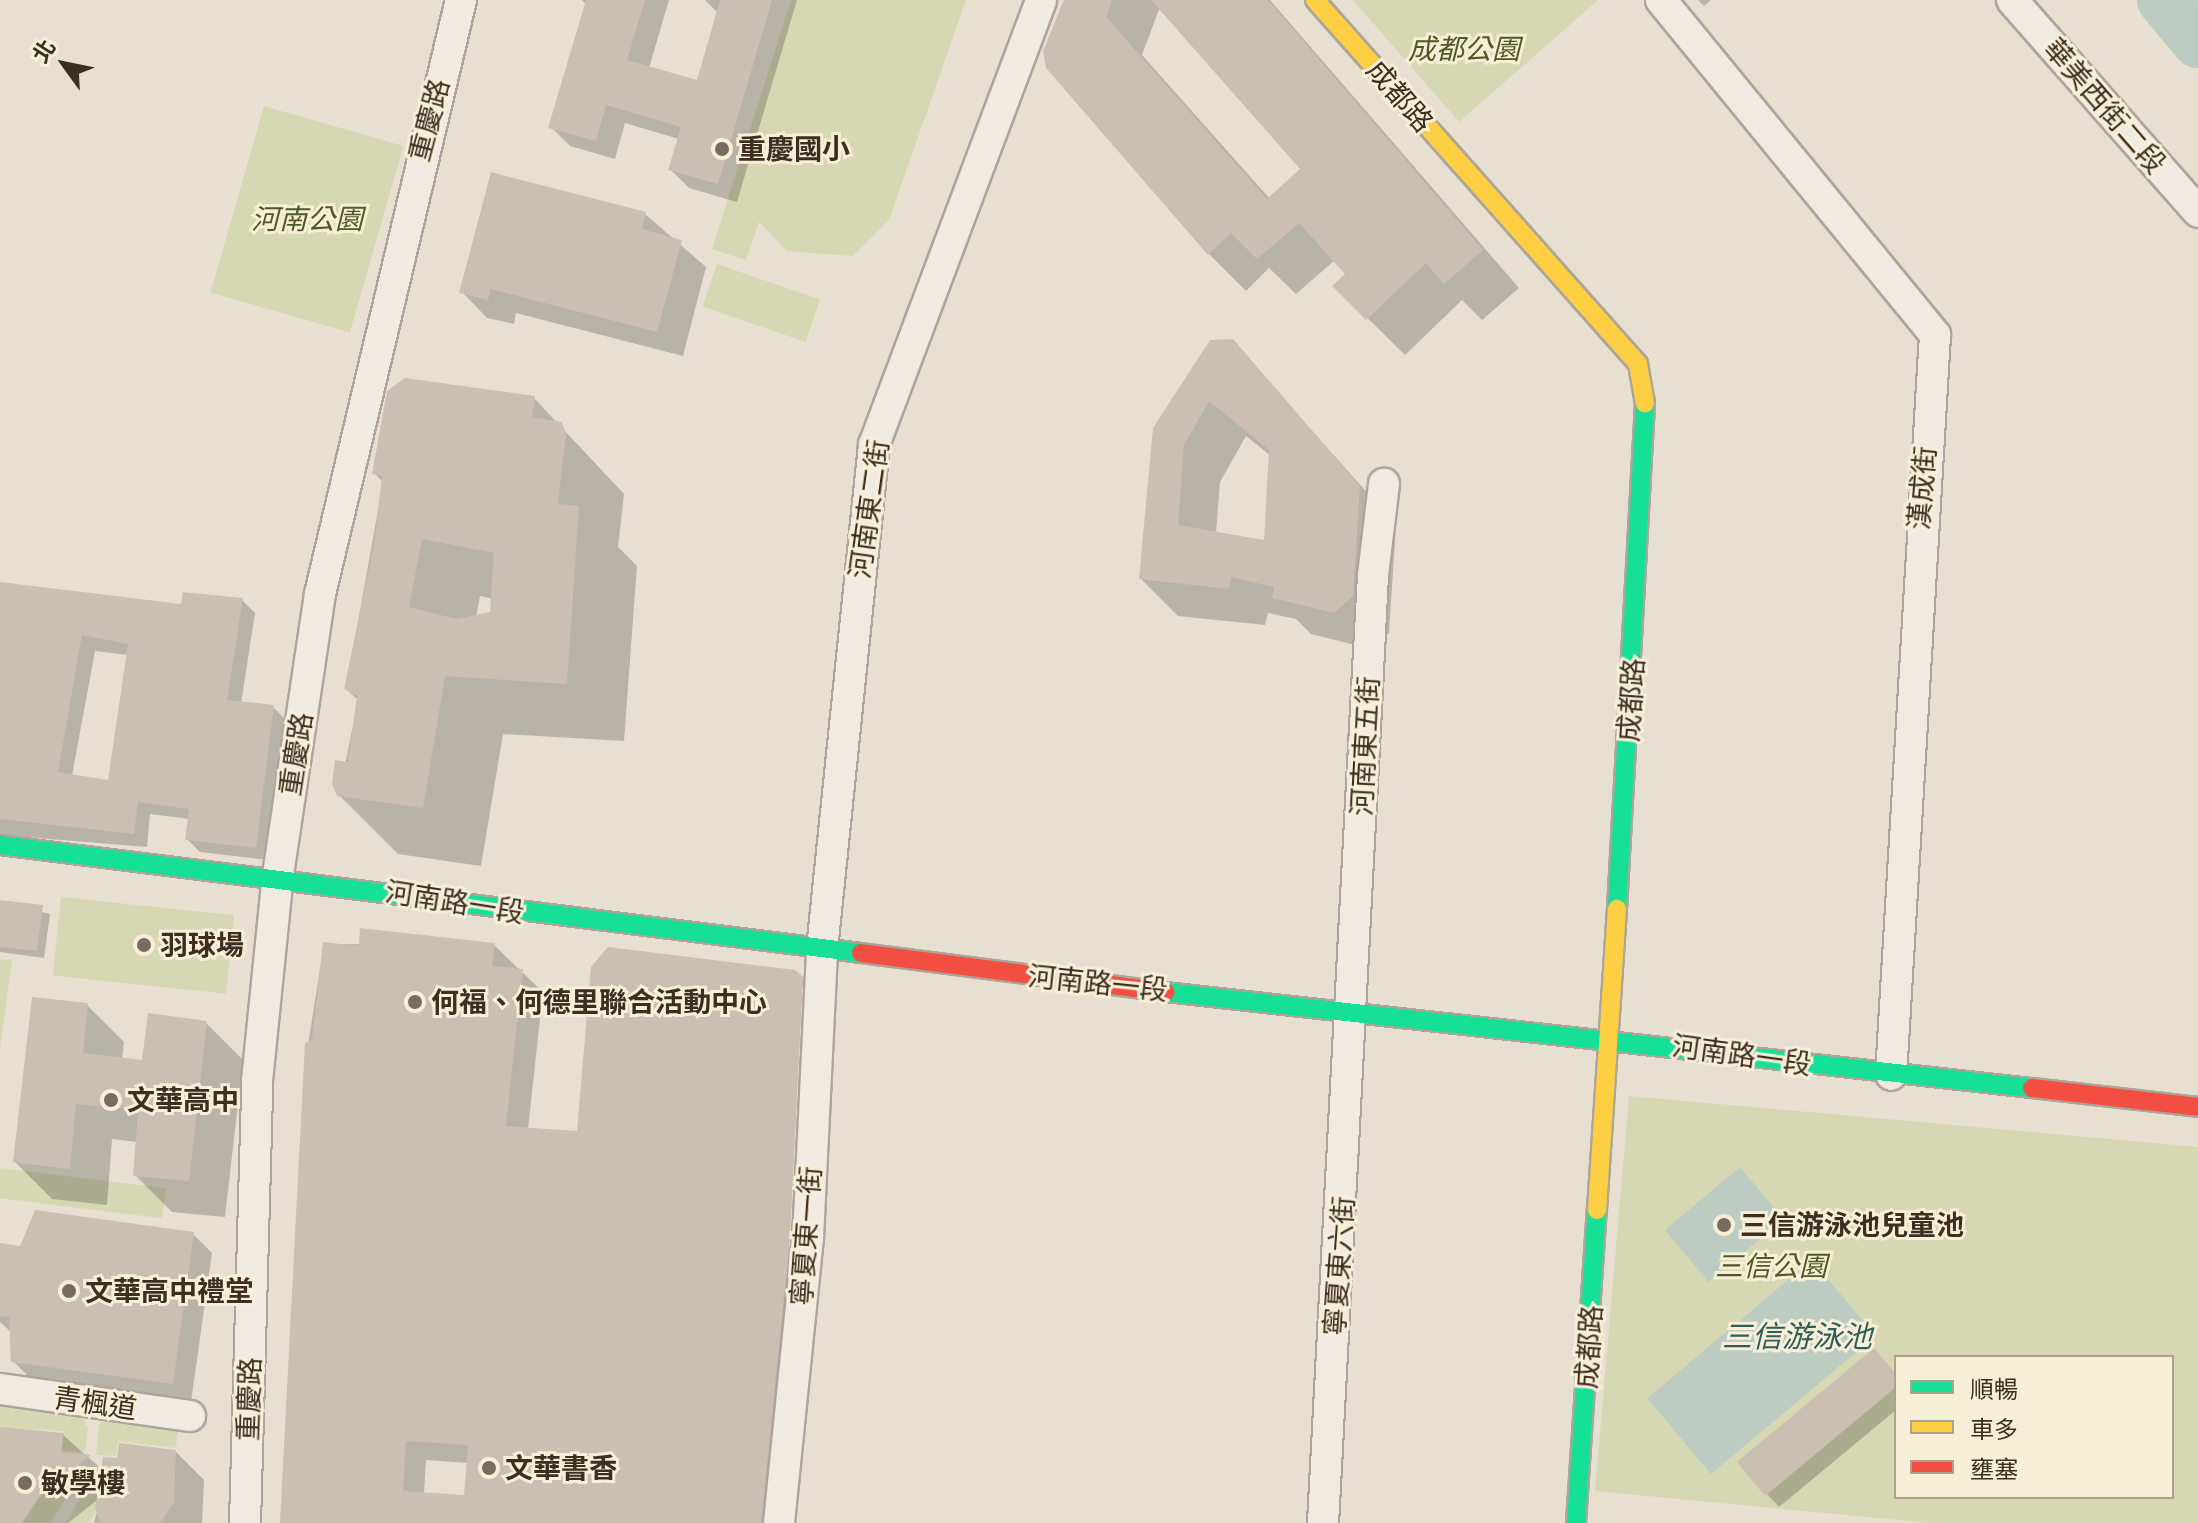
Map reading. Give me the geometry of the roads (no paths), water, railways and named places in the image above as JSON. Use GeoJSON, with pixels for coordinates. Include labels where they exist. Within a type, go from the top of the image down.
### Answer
{"type":"FeatureCollection","features":[{"type":"Feature","properties":{"kind":"street","name":"重慶路"},"geometry":{"type":"LineString","coordinates":[[245,1523],[257,1081],[278,875],[320,594],[461,0]]}},
{"type":"Feature","properties":{"kind":"street","name":"河南東二街"},"geometry":{"type":"LineString","coordinates":[[822,949],[874,445],[1041,0]]}},
{"type":"Feature","properties":{"kind":"street","name":"成都路"},"geometry":{"type":"LineString","coordinates":[[1315,0],[1638,364],[1648,437],[1576,1523]]}},
{"type":"Feature","properties":{"kind":"street","name":"漢成街"},"geometry":{"type":"LineString","coordinates":[[1661,0],[1935,335],[1891,1075]]}},
{"type":"Feature","properties":{"kind":"street","name":"華美西街二段"},"geometry":{"type":"LineString","coordinates":[[2012,0],[2198,212]]}},
{"type":"Feature","properties":{"kind":"street","name":"河南東五街"},"geometry":{"type":"LineString","coordinates":[[1352,1009],[1373,575],[1384,484]]}},
{"type":"Feature","properties":{"kind":"street","name":"河南路一段"},"geometry":{"type":"LineString","coordinates":[[0,845],[278,875],[822,949],[1610,1037],[1891,1075],[2198,1107]]}},
{"type":"Feature","properties":{"kind":"street","name":"寧夏東一街"},"geometry":{"type":"LineString","coordinates":[[779,1523],[808,1238],[822,949]]}},
{"type":"Feature","properties":{"kind":"street","name":"寧夏東六街"},"geometry":{"type":"LineString","coordinates":[[1323,1523],[1352,1009]]}},
{"type":"Feature","properties":{"kind":"street","name":"青楓道"},"geometry":{"type":"LineString","coordinates":[[0,1389],[190,1416]]}},
{"type":"Feature","properties":{"kind":"water","name":"三信游泳池兒童池"},"geometry":{"type":"Polygon","coordinates":[[[1740,1167],[1784,1219],[1709,1282],[1665,1230],[1740,1167]]]}},
{"type":"Feature","properties":{"kind":"water","name":"三信游泳池"},"geometry":{"type":"Polygon","coordinates":[[[1812,1260],[1876,1336],[1711,1474],[1647,1398],[1812,1260]]]}},
{"type":"Feature","properties":{"kind":"waterway"},"geometry":{"type":"LineString","coordinates":[[2163,0],[2198,42]]}},
{"type":"Feature","properties":{"kind":"place","name":"重慶國小"},"geometry":{"type":"Point","coordinates":[722,149]}},
{"type":"Feature","properties":{"kind":"place","name":"羽球場"},"geometry":{"type":"Point","coordinates":[144,945]}},
{"type":"Feature","properties":{"kind":"place","name":"何福、何德里聯合活動中心"},"geometry":{"type":"Point","coordinates":[415,1002]}},
{"type":"Feature","properties":{"kind":"place","name":"文華高中"},"geometry":{"type":"Point","coordinates":[111,1100]}},
{"type":"Feature","properties":{"kind":"place","name":"三信游泳池兒童池"},"geometry":{"type":"Point","coordinates":[1724,1225]}},
{"type":"Feature","properties":{"kind":"place","name":"文華高中禮堂"},"geometry":{"type":"Point","coordinates":[69,1291]}},
{"type":"Feature","properties":{"kind":"place","name":"文華書香"},"geometry":{"type":"Point","coordinates":[489,1468]}},
{"type":"Feature","properties":{"kind":"place","name":"敏學樓"},"geometry":{"type":"Point","coordinates":[25,1483]}},
{"type":"Feature","properties":{"kind":"park label","name":"成都公園"},"geometry":{"type":"Point","coordinates":[1464,49]}},
{"type":"Feature","properties":{"kind":"park label","name":"河南公園"},"geometry":{"type":"Point","coordinates":[307,219]}},
{"type":"Feature","properties":{"kind":"park label","name":"三信公園"},"geometry":{"type":"Point","coordinates":[1771,1266]}}]}
